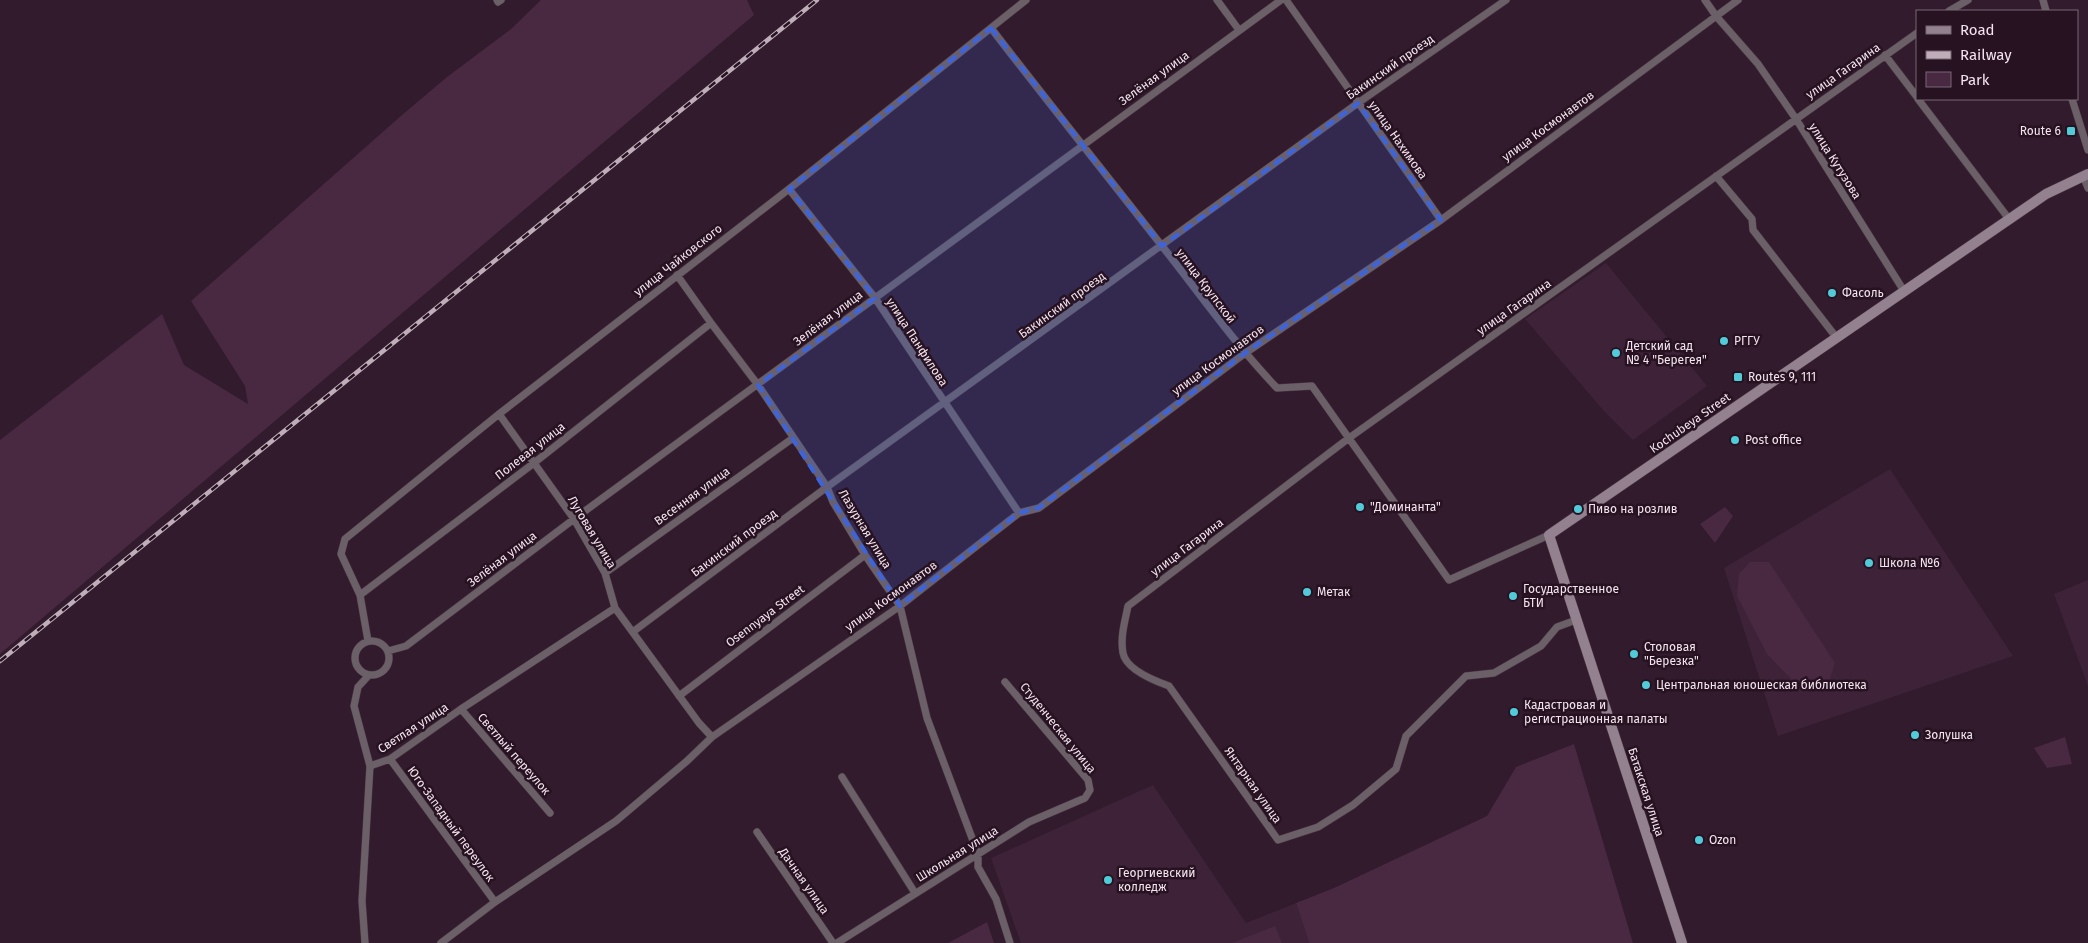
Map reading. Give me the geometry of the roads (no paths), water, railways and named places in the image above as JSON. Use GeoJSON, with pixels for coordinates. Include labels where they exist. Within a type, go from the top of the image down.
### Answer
{"type":"FeatureCollection","features":[{"type":"Feature","properties":{"kind":"main road","name":"Kochubeya Street"},"geometry":{"type":"LineString","coordinates":[[1548,535],[2046,194],[2086,175]]}},
{"type":"Feature","properties":{"kind":"main road","name":"Батакская улица"},"geometry":{"type":"LineString","coordinates":[[1548,535],[1682,943]]}},
{"type":"Feature","properties":{"kind":"street","name":"улица Чайковского"},"geometry":{"type":"LineString","coordinates":[[360,594],[341,554],[345,539],[499,414],[789,190],[1026,0]]}},
{"type":"Feature","properties":{"kind":"street"},"geometry":{"type":"LineString","coordinates":[[1217,0],[1239,30]]}},
{"type":"Feature","properties":{"kind":"street","name":"Зелёная улица"},"geometry":{"type":"LineString","coordinates":[[388,651],[406,646],[574,519],[1281,0]]}},
{"type":"Feature","properties":{"kind":"street","name":"улица Нахимова"},"geometry":{"type":"LineString","coordinates":[[1286,0],[1441,220]]}},
{"type":"Feature","properties":{"kind":"street","name":"Бакинский проезд"},"geometry":{"type":"LineString","coordinates":[[634,631],[827,487],[1358,103],[1506,0]]}},
{"type":"Feature","properties":{"kind":"street","name":"улица Кутузова"},"geometry":{"type":"LineString","coordinates":[[1705,0],[1716,16],[1758,64],[1796,119],[1904,291]]}},
{"type":"Feature","properties":{"kind":"street","name":"улица Космонавтов"},"geometry":{"type":"LineString","coordinates":[[441,943],[495,902],[616,821],[688,761],[712,737],[900,606],[1019,513],[1039,508],[1244,354],[1441,220],[1738,0]]}},
{"type":"Feature","properties":{"kind":"street"},"geometry":{"type":"LineString","coordinates":[[1951,10],[1968,0]]}},
{"type":"Feature","properties":{"kind":"street","name":"улица Крупской"},"geometry":{"type":"LineString","coordinates":[[991,28],[1244,354],[1277,388],[1312,386],[1448,580]]}},
{"type":"Feature","properties":{"kind":"street","name":"улица Гагарина"},"geometry":{"type":"LineString","coordinates":[[1128,606],[1349,438],[1916,34]]}},
{"type":"Feature","properties":{"kind":"street"},"geometry":{"type":"LineString","coordinates":[[1885,55],[1916,97]]}},
{"type":"Feature","properties":{"kind":"street"},"geometry":{"type":"LineString","coordinates":[[1919,100],[2009,219]]}},
{"type":"Feature","properties":{"kind":"street"},"geometry":{"type":"LineString","coordinates":[[2072,100],[2088,150]]}},
{"type":"Feature","properties":{"kind":"street"},"geometry":{"type":"LineString","coordinates":[[2086,175],[2088,188]]}},
{"type":"Feature","properties":{"kind":"street"},"geometry":{"type":"LineString","coordinates":[[1716,176],[1752,218],[1753,230],[1836,338]]}},
{"type":"Feature","properties":{"kind":"street","name":"улица Панфилова"},"geometry":{"type":"LineString","coordinates":[[789,190],[875,298],[1019,513]]}},
{"type":"Feature","properties":{"kind":"street","name":"Лазурная улица"},"geometry":{"type":"LineString","coordinates":[[677,275],[711,324],[758,385],[792,438],[827,487],[833,502],[865,555],[900,606],[927,718],[978,854],[978,867],[996,899],[1010,943]]}},
{"type":"Feature","properties":{"kind":"street","name":"Полевая улица"},"geometry":{"type":"LineString","coordinates":[[360,594],[711,324]]}},
{"type":"Feature","properties":{"kind":"street","name":"Луговая улица"},"geometry":{"type":"LineString","coordinates":[[499,414],[574,519],[605,573],[615,608],[634,631],[679,696],[712,737]]}},
{"type":"Feature","properties":{"kind":"street","name":"Весенняя улица"},"geometry":{"type":"LineString","coordinates":[[605,573],[792,438]]}},
{"type":"Feature","properties":{"kind":"street","name":"Kochubeya Street"},"geometry":{"type":"LineString","coordinates":[[1448,580],[1548,535]]}},
{"type":"Feature","properties":{"kind":"street","name":"Osennyaya Street"},"geometry":{"type":"LineString","coordinates":[[679,696],[865,555]]}},
{"type":"Feature","properties":{"kind":"street"},"geometry":{"type":"LineString","coordinates":[[360,594],[368,641]]}},
{"type":"Feature","properties":{"kind":"street","name":"Янтарная улица"},"geometry":{"type":"LineString","coordinates":[[1128,606],[1122,630],[1123,654],[1134,668],[1150,680],[1169,686],[1278,840],[1318,827],[1353,805],[1396,769],[1406,736],[1466,676],[1494,673],[1541,646],[1557,627],[1576,620]]}},
{"type":"Feature","properties":{"kind":"street","name":"Светлая улица"},"geometry":{"type":"LineString","coordinates":[[365,943],[362,901],[370,766],[390,759],[461,709],[615,608]]}},
{"type":"Feature","properties":{"kind":"street"},"geometry":{"type":"LineString","coordinates":[[368,641],[376,641],[388,651],[389,657],[386,668],[381,673],[369,675],[362,672],[356,666],[354,658],[358,648],[368,641]]}},
{"type":"Feature","properties":{"kind":"street"},"geometry":{"type":"LineString","coordinates":[[369,675],[358,687],[354,706],[370,766]]}},
{"type":"Feature","properties":{"kind":"street","name":"Студенческая улица"},"geometry":{"type":"LineString","coordinates":[[1005,682],[1088,780],[1090,790]]}},
{"type":"Feature","properties":{"kind":"street","name":"Светлый переулок"},"geometry":{"type":"LineString","coordinates":[[461,709],[550,813]]}},
{"type":"Feature","properties":{"kind":"street","name":"Юго-Западный переулок"},"geometry":{"type":"LineString","coordinates":[[390,759],[495,902]]}},
{"type":"Feature","properties":{"kind":"street"},"geometry":{"type":"LineString","coordinates":[[842,777],[915,893]]}},
{"type":"Feature","properties":{"kind":"street","name":"Школьная улица"},"geometry":{"type":"LineString","coordinates":[[835,943],[1029,822],[1085,798],[1090,790]]}},
{"type":"Feature","properties":{"kind":"street","name":"Дачная улица"},"geometry":{"type":"LineString","coordinates":[[756,832],[835,943]]}},
{"type":"Feature","properties":{"kind":"railway"},"geometry":{"type":"LineString","coordinates":[[0,661],[817,0]]}},
{"type":"Feature","properties":{"kind":"place","name":"Route 6"},"geometry":{"type":"Point","coordinates":[2071,131]}},
{"type":"Feature","properties":{"kind":"place","name":"Фасоль"},"geometry":{"type":"Point","coordinates":[1832,293]}},
{"type":"Feature","properties":{"kind":"place","name":"РГГУ"},"geometry":{"type":"Point","coordinates":[1724,341]}},
{"type":"Feature","properties":{"kind":"place","name":"Детский сад № 4 \"Берегея\""},"geometry":{"type":"Point","coordinates":[1616,353]}},
{"type":"Feature","properties":{"kind":"place","name":"Routes 9, 111"},"geometry":{"type":"Point","coordinates":[1738,377]}},
{"type":"Feature","properties":{"kind":"place","name":"Post office"},"geometry":{"type":"Point","coordinates":[1735,440]}},
{"type":"Feature","properties":{"kind":"place","name":"\"Доминанта\""},"geometry":{"type":"Point","coordinates":[1360,507]}},
{"type":"Feature","properties":{"kind":"place","name":"Пиво на розлив"},"geometry":{"type":"Point","coordinates":[1578,509]}},
{"type":"Feature","properties":{"kind":"place","name":"Школа №6"},"geometry":{"type":"Point","coordinates":[1869,563]}},
{"type":"Feature","properties":{"kind":"place","name":"Метак"},"geometry":{"type":"Point","coordinates":[1307,592]}},
{"type":"Feature","properties":{"kind":"place","name":"Государственное БТИ"},"geometry":{"type":"Point","coordinates":[1513,596]}},
{"type":"Feature","properties":{"kind":"place","name":"Столовая \"Березка\""},"geometry":{"type":"Point","coordinates":[1634,654]}},
{"type":"Feature","properties":{"kind":"place","name":"Центральная юношеская библиотека"},"geometry":{"type":"Point","coordinates":[1646,685]}},
{"type":"Feature","properties":{"kind":"place","name":"Кадастровая и регистрационная палаты"},"geometry":{"type":"Point","coordinates":[1514,712]}},
{"type":"Feature","properties":{"kind":"place","name":"Золушка"},"geometry":{"type":"Point","coordinates":[1915,735]}},
{"type":"Feature","properties":{"kind":"place","name":"Ozon"},"geometry":{"type":"Point","coordinates":[1699,840]}},
{"type":"Feature","properties":{"kind":"place","name":"Георгиевский колледж"},"geometry":{"type":"Point","coordinates":[1108,880]}}]}
